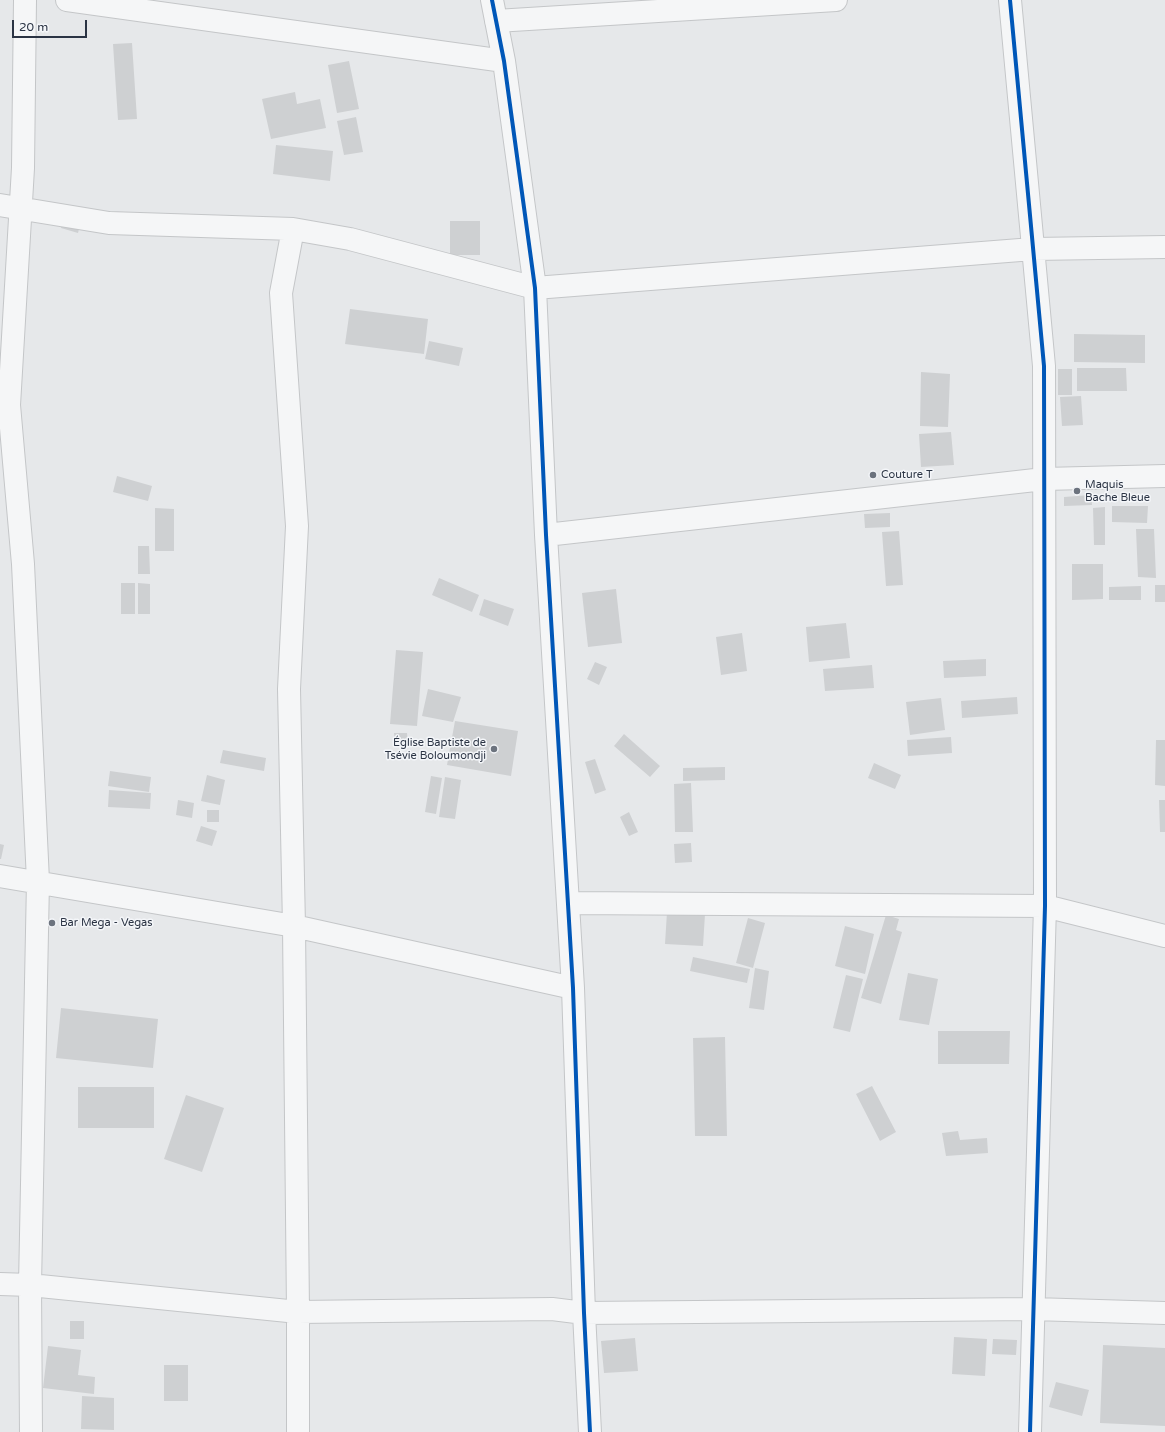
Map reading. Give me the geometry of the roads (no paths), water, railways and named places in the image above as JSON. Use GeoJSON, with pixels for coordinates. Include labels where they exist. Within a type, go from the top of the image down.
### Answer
{"type":"FeatureCollection","features":[{"type":"Feature","properties":{"kind":"street"},"geometry":{"type":"LineString","coordinates":[[25,0],[23,168],[10,206],[4,404],[23,564],[38,881],[30,1285],[31,1432]]}},
{"type":"Feature","properties":{"kind":"street"},"geometry":{"type":"LineString","coordinates":[[66,0],[504,61]]}},
{"type":"Feature","properties":{"kind":"street"},"geometry":{"type":"LineString","coordinates":[[492,0],[504,61],[535,288],[546,535],[573,988],[584,1314],[590,1432]]}},
{"type":"Feature","properties":{"kind":"street"},"geometry":{"type":"LineString","coordinates":[[496,21],[836,0]]}},
{"type":"Feature","properties":{"kind":"street"},"geometry":{"type":"LineString","coordinates":[[1010,0],[1044,366],[1044,906],[1030,1432]]}},
{"type":"Feature","properties":{"kind":"street"},"geometry":{"type":"LineString","coordinates":[[10,206],[109,223],[293,228],[350,239],[535,288],[1033,249],[1165,247]]}},
{"type":"Feature","properties":{"kind":"street"},"geometry":{"type":"LineString","coordinates":[[293,228],[281,292],[297,526],[289,690],[294,926],[298,1432]]}},
{"type":"Feature","properties":{"kind":"street"},"geometry":{"type":"LineString","coordinates":[[546,535],[1044,479],[1165,476]]}},
{"type":"Feature","properties":{"kind":"street"},"geometry":{"type":"LineString","coordinates":[[0,876],[38,881],[294,926],[573,988]]}},
{"type":"Feature","properties":{"kind":"street"},"geometry":{"type":"LineString","coordinates":[[568,903],[1044,906],[1165,936]]}},
{"type":"Feature","properties":{"kind":"street"},"geometry":{"type":"LineString","coordinates":[[0,1284],[30,1285],[298,1312],[552,1309],[584,1314],[1033,1308],[1165,1313]]}},
{"type":"Feature","properties":{"kind":"place","name":"Couture T"},"geometry":{"type":"Point","coordinates":[873,475]}},
{"type":"Feature","properties":{"kind":"place","name":"Maquis Bache Bleue"},"geometry":{"type":"Point","coordinates":[1077,491]}},
{"type":"Feature","properties":{"kind":"place","name":"Église Baptiste de Tsévie Boloumondji"},"geometry":{"type":"Point","coordinates":[494,749]}},
{"type":"Feature","properties":{"kind":"place","name":"Bar Mega - Vegas"},"geometry":{"type":"Point","coordinates":[52,923]}}]}
